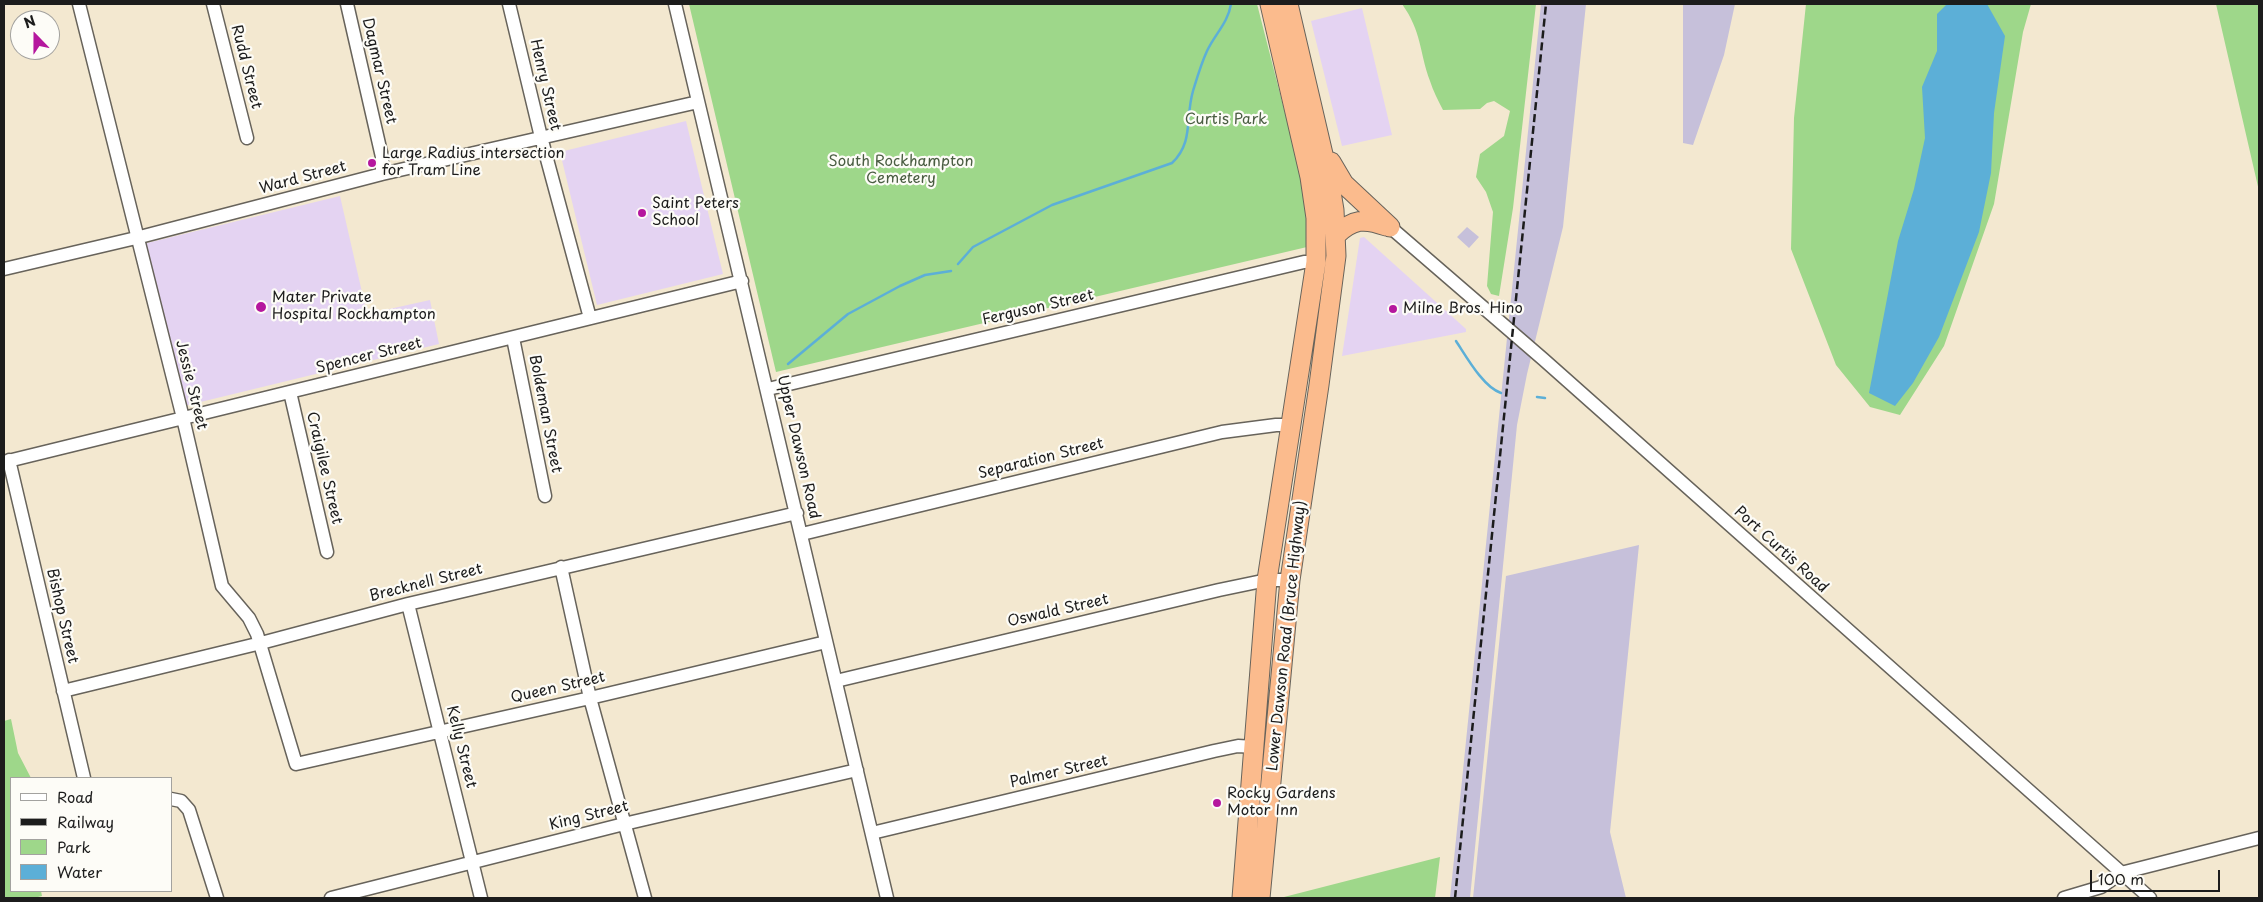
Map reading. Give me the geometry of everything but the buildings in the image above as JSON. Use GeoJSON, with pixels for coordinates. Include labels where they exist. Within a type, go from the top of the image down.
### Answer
{"type":"FeatureCollection","features":[{"type":"Feature","properties":{"kind":"highway","name":"Lower Dawson Road (Bruce Highway)"},"geometry":{"type":"LineString","coordinates":[[1242,898],[1267,580],[1316,262],[1316,218],[1310,177],[1270,4]]}},
{"type":"Feature","properties":{"kind":"highway"},"geometry":{"type":"LineString","coordinates":[[1288,4],[1319,133],[1336,172],[1344,184],[1390,227]]}},
{"type":"Feature","properties":{"kind":"highway","name":"Lower Dawson Road (Bruce Highway)"},"geometry":{"type":"LineString","coordinates":[[1260,898],[1290,580],[1336,256],[1334,210],[1319,133]]}},
{"type":"Feature","properties":{"kind":"highway"},"geometry":{"type":"LineString","coordinates":[[1336,235],[1347,226],[1362,220],[1370,220],[1390,227]]}},
{"type":"Feature","properties":{"kind":"street","name":"Jessie Street"},"geometry":{"type":"LineString","coordinates":[[78,4],[183,418],[222,586],[249,618],[261,643],[296,764]]}},
{"type":"Feature","properties":{"kind":"street","name":"Rudd Street"},"geometry":{"type":"LineString","coordinates":[[213,4],[247,138]]}},
{"type":"Feature","properties":{"kind":"street","name":"Dagmar Street"},"geometry":{"type":"LineString","coordinates":[[347,4],[382,156],[382,174]]}},
{"type":"Feature","properties":{"kind":"street","name":"Henry Street"},"geometry":{"type":"LineString","coordinates":[[509,4],[541,137],[590,318]]}},
{"type":"Feature","properties":{"kind":"street","name":"Upper Dawson Road"},"geometry":{"type":"LineString","coordinates":[[675,4],[768,389],[887,898]]}},
{"type":"Feature","properties":{"kind":"street","name":"Ward Street"},"geometry":{"type":"LineString","coordinates":[[4,269],[136,238],[382,174],[698,102]]}},
{"type":"Feature","properties":{"kind":"street","name":"Port Curtis Road"},"geometry":{"type":"LineString","coordinates":[[1390,227],[1681,474],[2150,898]]}},
{"type":"Feature","properties":{"kind":"street","name":"Ferguson Street"},"geometry":{"type":"LineString","coordinates":[[768,389],[1304,262],[1316,262]]}},
{"type":"Feature","properties":{"kind":"street","name":"Spencer Street"},"geometry":{"type":"LineString","coordinates":[[6,461],[742,281]]}},
{"type":"Feature","properties":{"kind":"street","name":"Boldeman Street"},"geometry":{"type":"LineString","coordinates":[[513,338],[545,496]]}},
{"type":"Feature","properties":{"kind":"street","name":"Craigilee Street"},"geometry":{"type":"LineString","coordinates":[[290,392],[327,552]]}},
{"type":"Feature","properties":{"kind":"street","name":"Separation Street"},"geometry":{"type":"LineString","coordinates":[[802,534],[1222,432],[1276,425],[1290,426]]}},
{"type":"Feature","properties":{"kind":"street","name":"Bishop Street"},"geometry":{"type":"LineString","coordinates":[[6,461],[84,777]]}},
{"type":"Feature","properties":{"kind":"street","name":"Brecknell Street"},"geometry":{"type":"LineString","coordinates":[[63,690],[261,643],[408,604],[561,567],[797,513]]}},
{"type":"Feature","properties":{"kind":"street"},"geometry":{"type":"LineString","coordinates":[[561,567],[590,698],[645,898]]}},
{"type":"Feature","properties":{"kind":"street","name":"Oswald Street"},"geometry":{"type":"LineString","coordinates":[[836,681],[1219,590],[1267,580],[1290,580]]}},
{"type":"Feature","properties":{"kind":"street","name":"Kelly Street"},"geometry":{"type":"LineString","coordinates":[[408,604],[481,898]]}},
{"type":"Feature","properties":{"kind":"street","name":"Queen Street"},"geometry":{"type":"LineString","coordinates":[[296,764],[590,698],[826,642]]}},
{"type":"Feature","properties":{"kind":"street","name":"Palmer Street"},"geometry":{"type":"LineString","coordinates":[[872,833],[1214,751],[1238,746],[1254,747]]}},
{"type":"Feature","properties":{"kind":"street","name":"King Street"},"geometry":{"type":"LineString","coordinates":[[330,898],[624,824],[857,770]]}},
{"type":"Feature","properties":{"kind":"street"},"geometry":{"type":"LineString","coordinates":[[172,798],[181,801],[189,810],[217,898]]}},
{"type":"Feature","properties":{"kind":"street"},"geometry":{"type":"LineString","coordinates":[[2064,898],[2101,887],[2121,873],[2259,838]]}},
{"type":"Feature","properties":{"kind":"shaded area"},"geometry":{"type":"Polygon","coordinates":[[[1541,4],[1586,4],[1563,227],[1527,374],[1517,425],[1470,898],[1450,898],[1541,4]]]}},
{"type":"Feature","properties":{"kind":"shaded area"},"geometry":{"type":"Polygon","coordinates":[[[1683,4],[1735,4],[1724,55],[1693,145],[1683,143],[1683,4]]]}},
{"type":"Feature","properties":{"kind":"shaded area"},"geometry":{"type":"Polygon","coordinates":[[[1362,8],[1392,135],[1342,146],[1311,21],[1362,8]]]}},
{"type":"Feature","properties":{"kind":"shaded area","name":"Saint Peters School"},"geometry":{"type":"Polygon","coordinates":[[[686,121],[723,274],[597,305],[560,152],[686,121]]]}},
{"type":"Feature","properties":{"kind":"shaded area","name":"Mater Private Hospital Rockhampton"},"geometry":{"type":"Polygon","coordinates":[[[340,196],[367,314],[430,300],[439,344],[180,407],[143,244],[340,196]]]}},
{"type":"Feature","properties":{"kind":"shaded area"},"geometry":{"type":"Polygon","coordinates":[[[1467,227],[1479,237],[1469,248],[1457,237],[1467,227]]]}},
{"type":"Feature","properties":{"kind":"shaded area"},"geometry":{"type":"Polygon","coordinates":[[[1364,237],[1466,329],[1466,332],[1342,356],[1360,238],[1364,237]]]}},
{"type":"Feature","properties":{"kind":"shaded area"},"geometry":{"type":"Polygon","coordinates":[[[1639,545],[1610,832],[1626,898],[1473,898],[1506,576],[1639,545]]]}},
{"type":"Feature","properties":{"kind":"green space","name":"South Rockhampton Cemetery"},"geometry":{"type":"Polygon","coordinates":[[[689,4],[1257,4],[1305,191],[1307,247],[776,372],[689,4]]]}},
{"type":"Feature","properties":{"kind":"green space"},"geometry":{"type":"Polygon","coordinates":[[[1402,4],[1536,4],[1513,208],[1499,296],[1491,294],[1487,286],[1493,212],[1486,192],[1476,177],[1480,154],[1504,136],[1510,111],[1494,101],[1487,103],[1480,109],[1443,110],[1431,85],[1417,33],[1402,4]]]}},
{"type":"Feature","properties":{"kind":"green space"},"geometry":{"type":"Polygon","coordinates":[[[1806,4],[2031,4],[2023,32],[1994,204],[1944,346],[1900,415],[1870,407],[1836,365],[1791,249],[1794,118],[1806,4]]]}},
{"type":"Feature","properties":{"kind":"green space"},"geometry":{"type":"Polygon","coordinates":[[[2216,4],[2259,4],[2259,191],[2216,4]]]}},
{"type":"Feature","properties":{"kind":"green space"},"geometry":{"type":"Polygon","coordinates":[[[11,719],[18,753],[30,777],[10,777],[10,892],[41,892],[42,896],[34,898],[4,898],[4,721],[11,719]]]}},
{"type":"Feature","properties":{"kind":"green space"},"geometry":{"type":"Polygon","coordinates":[[[1440,857],[1435,898],[1283,898],[1284,897],[1440,857]]]}},
{"type":"Feature","properties":{"kind":"water"},"geometry":{"type":"Polygon","coordinates":[[[1947,4],[1987,4],[2005,36],[1994,113],[1991,173],[1979,232],[1939,337],[1913,383],[1895,406],[1869,393],[1898,241],[1914,189],[1925,138],[1922,87],[1937,51],[1937,14],[1947,4]]]}},
{"type":"Feature","properties":{"kind":"waterway"},"geometry":{"type":"LineString","coordinates":[[958,264],[973,247],[1052,205],[1172,163],[1179,155],[1186,138],[1193,91],[1203,61],[1210,45],[1227,17],[1231,4]]}},
{"type":"Feature","properties":{"kind":"waterway"},"geometry":{"type":"LineString","coordinates":[[788,364],[848,314],[925,275],[951,271]]}},
{"type":"Feature","properties":{"kind":"waterway"},"geometry":{"type":"LineString","coordinates":[[1456,341],[1481,378],[1494,390],[1501,393]]}},
{"type":"Feature","properties":{"kind":"waterway"},"geometry":{"type":"LineString","coordinates":[[1537,397],[1545,398]]}},
{"type":"Feature","properties":{"kind":"railway"},"geometry":{"type":"LineString","coordinates":[[1455,898],[1546,4]]}},
{"type":"Feature","properties":{"kind":"place","name":"Large Radius intersection for Tram Line"},"geometry":{"type":"Point","coordinates":[372,163]}},
{"type":"Feature","properties":{"kind":"place","name":"Saint Peters School"},"geometry":{"type":"Point","coordinates":[642,213]}},
{"type":"Feature","properties":{"kind":"place","name":"Mater Private Hospital Rockhampton"},"geometry":{"type":"Point","coordinates":[261,307]}},
{"type":"Feature","properties":{"kind":"place","name":"Milne Bros. Hino"},"geometry":{"type":"Point","coordinates":[1393,309]}},
{"type":"Feature","properties":{"kind":"place","name":"Rocky Gardens Motor Inn"},"geometry":{"type":"Point","coordinates":[1217,803]}},
{"type":"Feature","properties":{"kind":"park label","name":"Curtis Park"},"geometry":{"type":"Point","coordinates":[1226,120]}}]}
